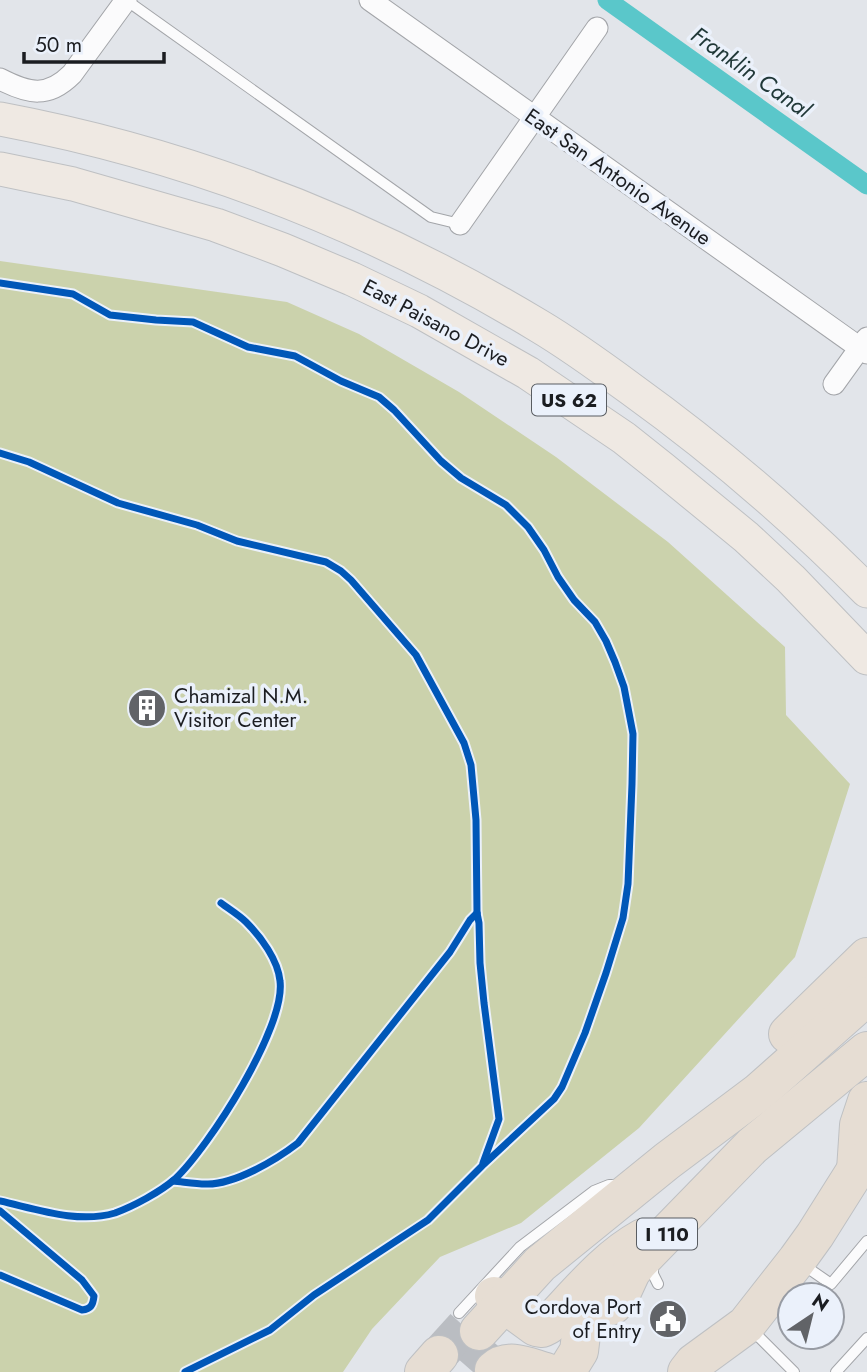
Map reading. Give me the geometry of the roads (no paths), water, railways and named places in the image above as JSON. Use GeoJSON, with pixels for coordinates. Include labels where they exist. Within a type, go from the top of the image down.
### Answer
{"type":"FeatureCollection","features":[{"type":"Feature","properties":{"kind":"highway"},"geometry":{"type":"LineString","coordinates":[[632,1193],[743,1077],[867,957]]}},
{"type":"Feature","properties":{"kind":"highway"},"geometry":{"type":"LineString","coordinates":[[632,1193],[759,1092],[867,996]]}},
{"type":"Feature","properties":{"kind":"highway","name":"I 110"},"geometry":{"type":"LineString","coordinates":[[632,1193],[585,1217],[534,1255],[493,1325],[498,1367],[509,1362],[558,1370],[579,1351],[583,1318],[589,1311],[613,1305],[631,1272],[737,1160],[867,1051]]}},
{"type":"Feature","properties":{"kind":"highway"},"geometry":{"type":"LineString","coordinates":[[687,1372],[733,1330],[797,1260],[815,1235],[862,1164],[859,1125],[867,1101]]}},
{"type":"Feature","properties":{"kind":"highway"},"geometry":{"type":"LineString","coordinates":[[493,1325],[542,1328],[548,1325],[610,1260],[631,1245],[670,1230]]}},
{"type":"Feature","properties":{"kind":"main road","name":"US 62"},"geometry":{"type":"LineString","coordinates":[[0,119],[121,146],[214,174],[328,218],[483,293],[598,365],[688,430],[819,542],[867,591]]}},
{"type":"Feature","properties":{"kind":"main road","name":"East Paisano Drive"},"geometry":{"type":"LineString","coordinates":[[0,169],[73,184],[216,225],[341,274],[419,311],[528,373],[624,438],[746,537],[856,637],[867,658]]}},
{"type":"Feature","properties":{"kind":"street"},"geometry":{"type":"LineString","coordinates":[[0,79],[36,91],[50,90],[61,85],[126,0]]}},
{"type":"Feature","properties":{"kind":"street","name":"East San Antonio Avenue"},"geometry":{"type":"LineString","coordinates":[[370,0],[865,346]]}},
{"type":"Feature","properties":{"kind":"street"},"geometry":{"type":"LineString","coordinates":[[460,224],[597,28]]}},
{"type":"Feature","properties":{"kind":"street"},"geometry":{"type":"LineString","coordinates":[[834,384],[865,346]]}},
{"type":"Feature","properties":{"kind":"lane"},"geometry":{"type":"LineString","coordinates":[[126,0],[431,217],[460,224]]}},
{"type":"Feature","properties":{"kind":"lane"},"geometry":{"type":"LineString","coordinates":[[658,1284],[653,1273],[670,1230]]}},
{"type":"Feature","properties":{"kind":"lane"},"geometry":{"type":"LineString","coordinates":[[834,1281],[867,1241]]}},
{"type":"Feature","properties":{"kind":"lane"},"geometry":{"type":"LineString","coordinates":[[797,1260],[827,1281]]}},
{"type":"Feature","properties":{"kind":"lane"},"geometry":{"type":"LineString","coordinates":[[733,1330],[794,1372]]}},
{"type":"Feature","properties":{"kind":"lane"},"geometry":{"type":"LineString","coordinates":[[836,1372],[867,1338]]}},
{"type":"Feature","properties":{"kind":"waterway","name":"Franklin Canal"},"geometry":{"type":"LineString","coordinates":[[607,0],[867,185]]}},
{"type":"Feature","properties":{"kind":"tunnel"},"geometry":{"type":"LineString","coordinates":[[439,1355],[469,1322]]}},
{"type":"Feature","properties":{"kind":"tunnel"},"geometry":{"type":"LineString","coordinates":[[473,1372],[497,1345]]}},
{"type":"Feature","properties":{"kind":"place","name":"Chamizal N.M. Visitor Center"},"geometry":{"type":"Point","coordinates":[147,708]}},
{"type":"Feature","properties":{"kind":"place","name":"Cordova Port of Entry"},"geometry":{"type":"Point","coordinates":[668,1319]}}]}
